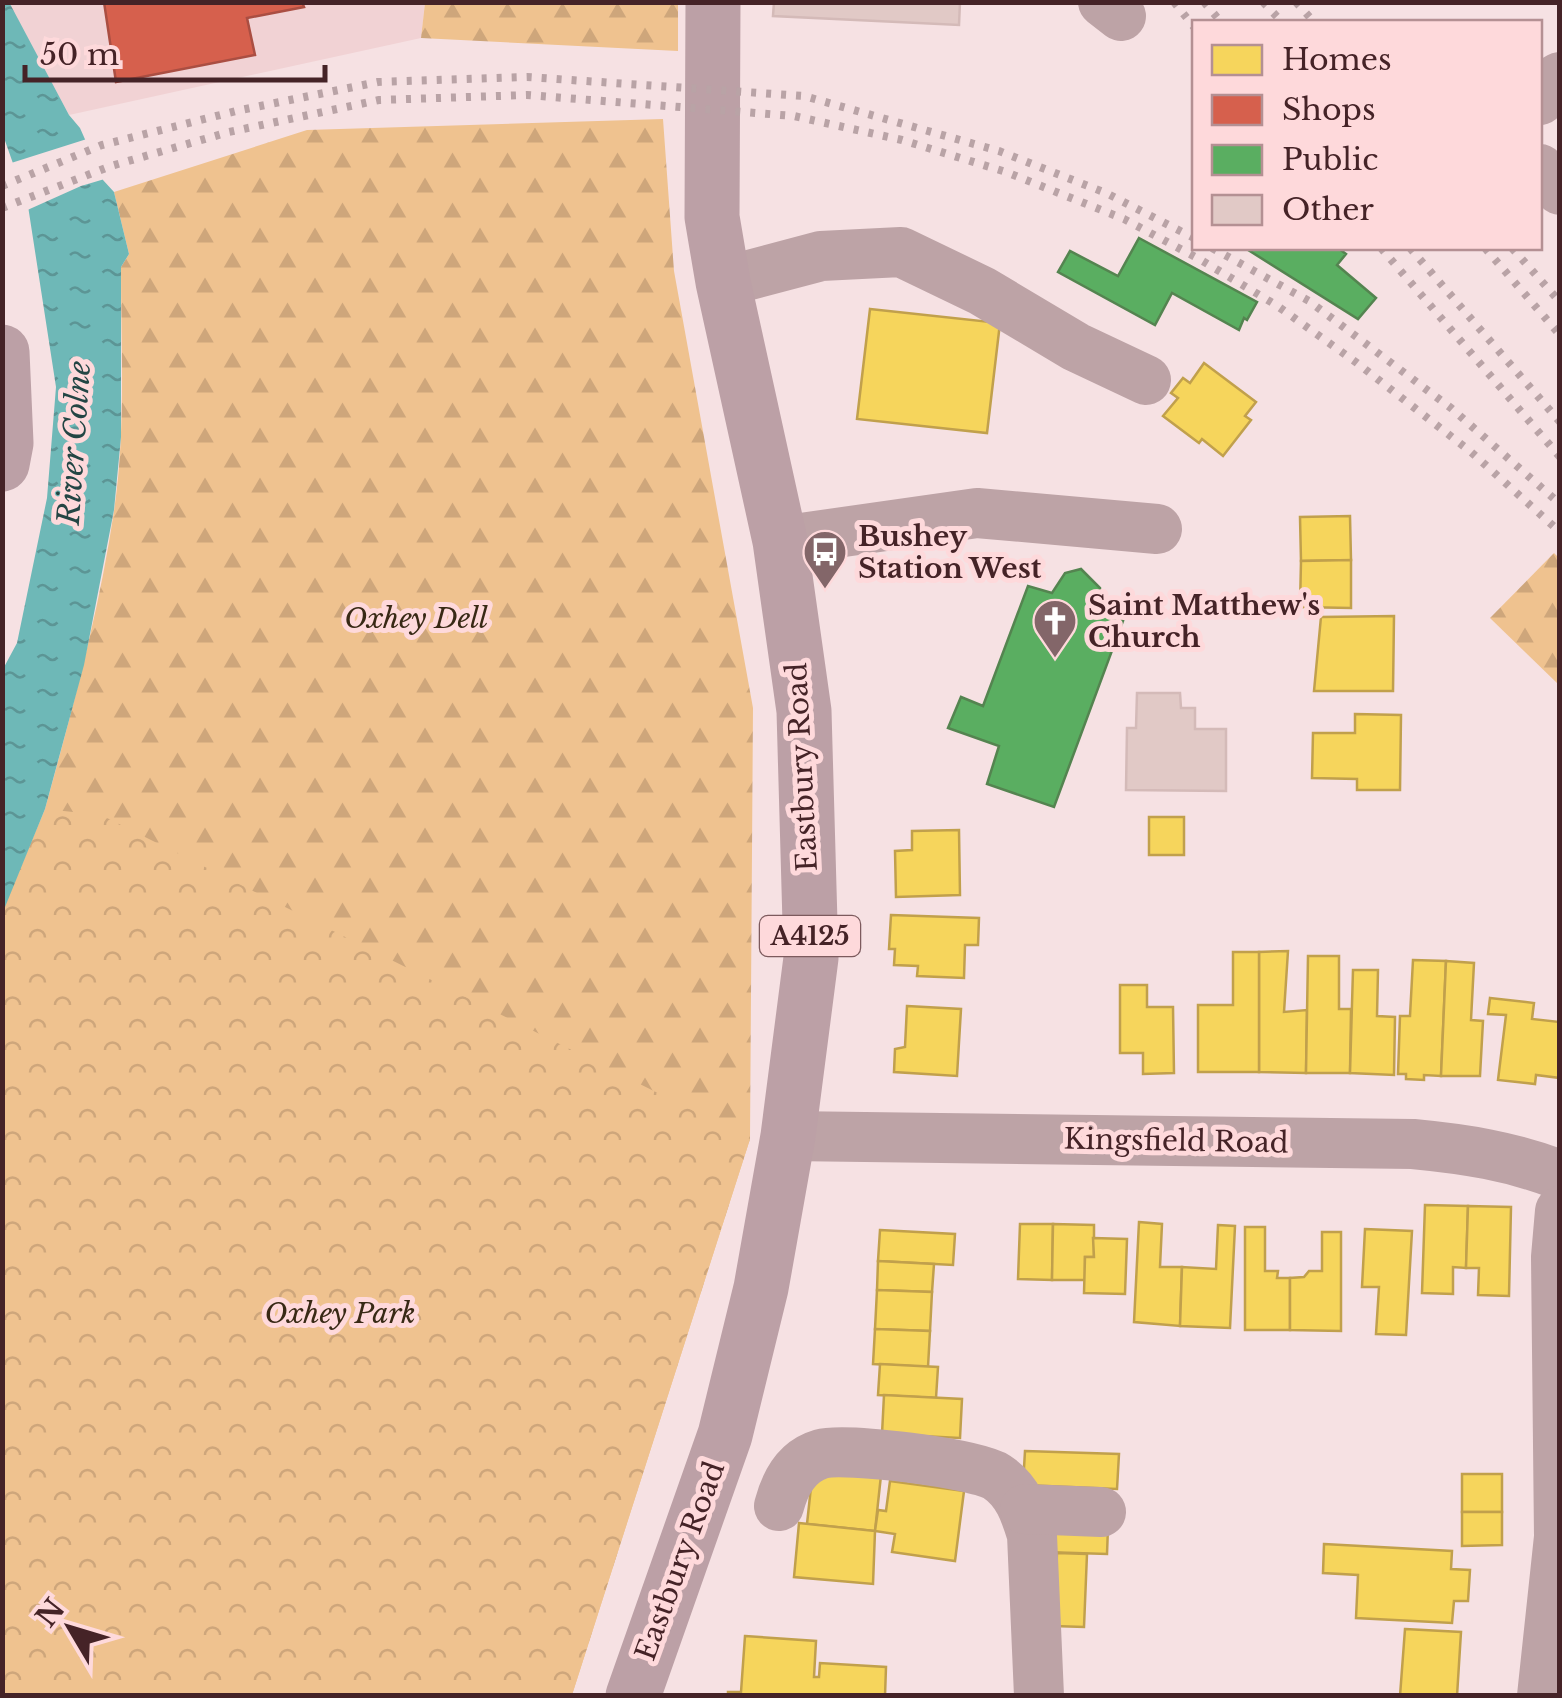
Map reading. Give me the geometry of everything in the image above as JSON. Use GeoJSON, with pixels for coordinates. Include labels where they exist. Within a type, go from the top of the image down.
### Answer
{"type":"FeatureCollection","features":[{"type":"Feature","properties":{"kind":"main road","name":"Eastbury Road"},"geometry":{"type":"LineString","coordinates":[[632,1696],[725,1435],[761,1288],[788,1136],[811,958],[804,711],[780,541],[722,282],[710,190],[713,2]]}},
{"type":"Feature","properties":{"kind":"main road"},"geometry":{"type":"LineString","coordinates":[[2,352],[6,443],[2,464]]}},
{"type":"Feature","properties":{"kind":"street"},"geometry":{"type":"LineString","coordinates":[[1542,170],[1560,190]]}},
{"type":"Feature","properties":{"kind":"street"},"geometry":{"type":"LineString","coordinates":[[722,282],[821,256],[901,252],[982,291],[1076,347],[1146,380]]}},
{"type":"Feature","properties":{"kind":"street"},"geometry":{"type":"LineString","coordinates":[[780,541],[977,513],[1157,529]]}},
{"type":"Feature","properties":{"kind":"street","name":"Kingsfield Road"},"geometry":{"type":"LineString","coordinates":[[788,1136],[1413,1144],[1486,1152],[1521,1160],[1560,1176]]}},
{"type":"Feature","properties":{"kind":"street"},"geometry":{"type":"LineString","coordinates":[[1542,1696],[1560,1537],[1556,1257],[1560,1211]]}},
{"type":"Feature","properties":{"kind":"street"},"geometry":{"type":"LineString","coordinates":[[779,1506],[783,1490],[798,1466],[822,1453],[928,1459],[993,1474],[1011,1488],[1032,1535],[1038,1681]]}},
{"type":"Feature","properties":{"kind":"street"},"geometry":{"type":"LineString","coordinates":[[1024,1510],[1101,1512]]}},
{"type":"Feature","properties":{"kind":"shaded area"},"geometry":{"type":"Polygon","coordinates":[[[9,3],[425,3],[421,38],[69,115],[9,3]]]}},
{"type":"Feature","properties":{"kind":"green space"},"geometry":{"type":"Polygon","coordinates":[[[425,3],[678,3],[678,51],[421,38],[425,3]]]}},
{"type":"Feature","properties":{"kind":"green space","name":"Oxhey Dell"},"geometry":{"type":"Polygon","coordinates":[[[663,119],[674,271],[753,708],[750,1139],[572,1695],[2,1420],[75,849],[45,809],[93,624],[118,481],[121,267],[129,254],[114,192],[307,130],[663,119]]]}},
{"type":"Feature","properties":{"kind":"green space"},"geometry":{"type":"Polygon","coordinates":[[[1554,553],[1560,559],[1559,685],[1490,618],[1554,553]]]}},
{"type":"Feature","properties":{"kind":"green space","name":"Oxhey Park"},"geometry":{"type":"Polygon","coordinates":[[[45,809],[101,815],[750,1139],[572,1695],[3,1696],[2,912],[45,809]]]}},
{"type":"Feature","properties":{"kind":"water","name":"River Colne"},"geometry":{"type":"Polygon","coordinates":[[[9,2],[69,115],[80,128],[103,180],[114,192],[129,254],[121,267],[121,437],[114,510],[84,665],[45,809],[3,912],[3,669],[17,643],[47,498],[56,387],[28,206],[3,135],[2,3],[9,2]]]}},
{"type":"Feature","properties":{"kind":"pier"},"geometry":{"type":"Polygon","coordinates":[[[90,138],[108,178],[23,212],[8,164],[90,138]]]}},
{"type":"Feature","properties":{"kind":"building: Homes"},"geometry":{"type":"Polygon","coordinates":[[[870,309],[1000,323],[987,433],[857,419],[870,309]]]}},
{"type":"Feature","properties":{"kind":"building: Homes"},"geometry":{"type":"Polygon","coordinates":[[[1204,363],[1256,402],[1245,416],[1251,420],[1223,456],[1163,416],[1178,398],[1171,393],[1183,378],[1190,383],[1204,363]]]}},
{"type":"Feature","properties":{"kind":"building: Homes"},"geometry":{"type":"Polygon","coordinates":[[[1350,516],[1351,560],[1301,561],[1300,517],[1350,516]]]}},
{"type":"Feature","properties":{"kind":"building: Homes"},"geometry":{"type":"Polygon","coordinates":[[[1351,560],[1351,608],[1300,607],[1301,561],[1351,560]]]}},
{"type":"Feature","properties":{"kind":"building: Homes"},"geometry":{"type":"Polygon","coordinates":[[[1394,616],[1393,691],[1314,691],[1321,617],[1394,616]]]}},
{"type":"Feature","properties":{"kind":"building: Homes"},"geometry":{"type":"Polygon","coordinates":[[[1355,714],[1401,715],[1400,790],[1357,790],[1357,779],[1312,778],[1313,733],[1355,733],[1355,714]]]}},
{"type":"Feature","properties":{"kind":"building: Homes"},"geometry":{"type":"Polygon","coordinates":[[[1149,817],[1184,817],[1184,855],[1149,855],[1149,817]]]}},
{"type":"Feature","properties":{"kind":"building: Homes"},"geometry":{"type":"Polygon","coordinates":[[[959,830],[960,895],[896,897],[895,851],[912,850],[912,831],[959,830]]]}},
{"type":"Feature","properties":{"kind":"building: Homes"},"geometry":{"type":"Polygon","coordinates":[[[891,915],[979,918],[978,945],[965,945],[964,978],[917,976],[918,966],[894,965],[895,949],[889,949],[891,915]]]}},
{"type":"Feature","properties":{"kind":"building: Homes"},"geometry":{"type":"Polygon","coordinates":[[[1288,951],[1284,1012],[1307,1010],[1306,1073],[1259,1072],[1259,952],[1288,951]]]}},
{"type":"Feature","properties":{"kind":"building: Homes"},"geometry":{"type":"Polygon","coordinates":[[[1233,952],[1259,952],[1259,1072],[1198,1072],[1198,1005],[1233,1005],[1233,952]]]}},
{"type":"Feature","properties":{"kind":"building: Homes"},"geometry":{"type":"Polygon","coordinates":[[[1308,956],[1339,956],[1339,1009],[1351,1009],[1350,1073],[1306,1073],[1308,956]]]}},
{"type":"Feature","properties":{"kind":"building: Homes"},"geometry":{"type":"Polygon","coordinates":[[[1413,960],[1446,961],[1441,1076],[1424,1075],[1424,1080],[1406,1079],[1406,1074],[1398,1074],[1400,1016],[1410,1016],[1413,960]]]}},
{"type":"Feature","properties":{"kind":"building: Homes"},"geometry":{"type":"Polygon","coordinates":[[[1446,961],[1474,963],[1471,1020],[1483,1021],[1480,1076],[1441,1076],[1446,961]]]}},
{"type":"Feature","properties":{"kind":"building: Homes"},"geometry":{"type":"Polygon","coordinates":[[[1353,970],[1378,970],[1377,1016],[1395,1017],[1394,1075],[1350,1073],[1353,970]]]}},
{"type":"Feature","properties":{"kind":"building: Homes"},"geometry":{"type":"Polygon","coordinates":[[[1120,985],[1147,985],[1147,1007],[1173,1007],[1174,1073],[1143,1074],[1143,1053],[1120,1053],[1120,985]]]}},
{"type":"Feature","properties":{"kind":"building: Homes"},"geometry":{"type":"Polygon","coordinates":[[[1490,998],[1534,1003],[1532,1019],[1560,1022],[1560,1078],[1536,1075],[1535,1084],[1498,1080],[1506,1015],[1488,1014],[1490,998]]]}},
{"type":"Feature","properties":{"kind":"building: Homes"},"geometry":{"type":"Polygon","coordinates":[[[907,1006],[961,1009],[957,1076],[894,1072],[895,1049],[905,1047],[907,1006]]]}},
{"type":"Feature","properties":{"kind":"building: Homes"},"geometry":{"type":"Polygon","coordinates":[[[1425,1205],[1468,1206],[1466,1268],[1453,1267],[1453,1294],[1422,1293],[1425,1205]]]}},
{"type":"Feature","properties":{"kind":"building: Homes"},"geometry":{"type":"Polygon","coordinates":[[[1468,1206],[1511,1207],[1509,1296],[1478,1295],[1479,1268],[1466,1268],[1468,1206]]]}},
{"type":"Feature","properties":{"kind":"building: Homes"},"geometry":{"type":"Polygon","coordinates":[[[1139,1222],[1162,1224],[1160,1267],[1182,1267],[1180,1326],[1134,1322],[1139,1222]]]}},
{"type":"Feature","properties":{"kind":"building: Homes"},"geometry":{"type":"Polygon","coordinates":[[[1020,1224],[1053,1224],[1052,1280],[1018,1279],[1020,1224]]]}},
{"type":"Feature","properties":{"kind":"building: Homes"},"geometry":{"type":"Polygon","coordinates":[[[1053,1224],[1094,1225],[1094,1257],[1085,1257],[1085,1280],[1052,1280],[1053,1224]]]}},
{"type":"Feature","properties":{"kind":"building: Homes"},"geometry":{"type":"Polygon","coordinates":[[[1218,1225],[1235,1226],[1230,1328],[1180,1326],[1182,1267],[1216,1269],[1218,1225]]]}},
{"type":"Feature","properties":{"kind":"building: Homes"},"geometry":{"type":"Polygon","coordinates":[[[1245,1227],[1265,1227],[1265,1271],[1278,1271],[1277,1278],[1290,1278],[1290,1330],[1245,1330],[1245,1227]]]}},
{"type":"Feature","properties":{"kind":"building: Homes"},"geometry":{"type":"Polygon","coordinates":[[[1365,1229],[1412,1231],[1406,1335],[1376,1334],[1379,1287],[1362,1287],[1365,1229]]]}},
{"type":"Feature","properties":{"kind":"building: Homes"},"geometry":{"type":"Polygon","coordinates":[[[880,1230],[955,1234],[953,1265],[878,1261],[880,1230]]]}},
{"type":"Feature","properties":{"kind":"building: Homes"},"geometry":{"type":"Polygon","coordinates":[[[1322,1232],[1341,1232],[1341,1331],[1290,1330],[1290,1278],[1322,1271],[1322,1232]]]}},
{"type":"Feature","properties":{"kind":"building: Homes"},"geometry":{"type":"Polygon","coordinates":[[[1093,1238],[1127,1239],[1125,1294],[1084,1293],[1085,1257],[1094,1257],[1093,1238]]]}},
{"type":"Feature","properties":{"kind":"building: Homes"},"geometry":{"type":"Polygon","coordinates":[[[878,1261],[934,1264],[932,1292],[877,1290],[878,1261]]]}},
{"type":"Feature","properties":{"kind":"building: Homes"},"geometry":{"type":"Polygon","coordinates":[[[877,1290],[932,1292],[930,1331],[875,1329],[877,1290]]]}},
{"type":"Feature","properties":{"kind":"building: Homes"},"geometry":{"type":"Polygon","coordinates":[[[875,1329],[930,1331],[928,1367],[873,1364],[875,1329]]]}},
{"type":"Feature","properties":{"kind":"building: Homes"},"geometry":{"type":"Polygon","coordinates":[[[880,1364],[938,1367],[936,1398],[878,1395],[880,1364]]]}},
{"type":"Feature","properties":{"kind":"building: Homes"},"geometry":{"type":"Polygon","coordinates":[[[884,1395],[962,1399],[960,1438],[882,1434],[884,1395]]]}},
{"type":"Feature","properties":{"kind":"building: Homes"},"geometry":{"type":"Polygon","coordinates":[[[1025,1451],[1119,1454],[1117,1489],[1023,1485],[1025,1451]]]}},
{"type":"Feature","properties":{"kind":"building: Homes"},"geometry":{"type":"Polygon","coordinates":[[[814,1459],[882,1466],[875,1531],[807,1524],[814,1459]]]}},
{"type":"Feature","properties":{"kind":"building: Homes"},"geometry":{"type":"Polygon","coordinates":[[[1462,1474],[1502,1474],[1502,1512],[1462,1512],[1462,1474]]]}},
{"type":"Feature","properties":{"kind":"building: Homes"},"geometry":{"type":"Polygon","coordinates":[[[890,1481],[964,1491],[955,1561],[892,1552],[895,1534],[875,1531],[878,1510],[886,1511],[890,1481]]]}},
{"type":"Feature","properties":{"kind":"building: Homes"},"geometry":{"type":"Polygon","coordinates":[[[1462,1512],[1502,1512],[1502,1545],[1462,1546],[1462,1512]]]}},
{"type":"Feature","properties":{"kind":"building: Homes"},"geometry":{"type":"Polygon","coordinates":[[[799,1523],[875,1531],[873,1584],[794,1577],[799,1523]]]}},
{"type":"Feature","properties":{"kind":"building: Homes"},"geometry":{"type":"Polygon","coordinates":[[[1045,1524],[1108,1527],[1107,1554],[1044,1552],[1045,1524]]]}},
{"type":"Feature","properties":{"kind":"building: Homes"},"geometry":{"type":"Polygon","coordinates":[[[1324,1544],[1452,1551],[1451,1569],[1470,1570],[1468,1601],[1454,1601],[1452,1623],[1356,1618],[1358,1575],[1323,1573],[1324,1544]]]}},
{"type":"Feature","properties":{"kind":"building: Homes"},"geometry":{"type":"Polygon","coordinates":[[[1057,1553],[1087,1554],[1084,1627],[1054,1626],[1057,1553]]]}},
{"type":"Feature","properties":{"kind":"building: Homes"},"geometry":{"type":"Polygon","coordinates":[[[1405,1629],[1461,1632],[1457,1696],[1400,1696],[1405,1629]]]}},
{"type":"Feature","properties":{"kind":"building: Homes"},"geometry":{"type":"Polygon","coordinates":[[[745,1636],[816,1641],[814,1677],[819,1677],[820,1663],[886,1667],[885,1696],[728,1696],[728,1692],[741,1692],[745,1636]]]}},
{"type":"Feature","properties":{"kind":"building: Shops"},"geometry":{"type":"Polygon","coordinates":[[[104,2],[302,2],[304,7],[247,18],[255,55],[116,82],[104,2]]]}},
{"type":"Feature","properties":{"kind":"building: Public"},"geometry":{"type":"Polygon","coordinates":[[[1139,238],[1257,302],[1239,330],[1172,293],[1155,325],[1058,272],[1070,251],[1118,276],[1139,238]]]}},
{"type":"Feature","properties":{"kind":"building: Public"},"geometry":{"type":"Polygon","coordinates":[[[1248,250],[1341,250],[1346,254],[1337,265],[1376,298],[1358,319],[1248,250]]]}},
{"type":"Feature","properties":{"kind":"building: Public","name":"Saint Matthew's Church"},"geometry":{"type":"Polygon","coordinates":[[[1081,569],[1100,588],[1099,610],[1123,621],[1054,807],[987,784],[999,746],[948,728],[961,697],[983,706],[1028,586],[1052,593],[1065,573],[1081,569]]]}},
{"type":"Feature","properties":{"kind":"building: Other"},"geometry":{"type":"Polygon","coordinates":[[[774,2],[960,2],[959,25],[773,16],[774,2]]]}},
{"type":"Feature","properties":{"kind":"building: Other"},"geometry":{"type":"Polygon","coordinates":[[[1137,693],[1180,693],[1181,708],[1195,708],[1195,729],[1226,729],[1226,791],[1126,790],[1127,728],[1136,728],[1137,693]]]}},
{"type":"Feature","properties":{"kind":"railway"},"geometry":{"type":"LineString","coordinates":[[1174,2],[1192,24]]}},
{"type":"Feature","properties":{"kind":"railway"},"geometry":{"type":"LineString","coordinates":[[1204,2],[1219,20]]}},
{"type":"Feature","properties":{"kind":"railway"},"geometry":{"type":"LineString","coordinates":[[1263,2],[1280,20]]}},
{"type":"Feature","properties":{"kind":"railway"},"geometry":{"type":"LineString","coordinates":[[1296,2],[1312,20]]}},
{"type":"Feature","properties":{"kind":"railway"},"geometry":{"type":"LineString","coordinates":[[2,186],[102,145],[236,111],[378,82],[527,77],[804,96],[999,151],[1106,193],[1192,237]]}},
{"type":"Feature","properties":{"kind":"railway"},"geometry":{"type":"LineString","coordinates":[[2,208],[111,166],[229,132],[379,100],[527,95],[794,116],[902,140],[1006,172],[1124,219],[1201,260],[1276,305],[1357,363],[1471,452],[1560,532]]}},
{"type":"Feature","properties":{"kind":"railway"},"geometry":{"type":"LineString","coordinates":[[1216,250],[1309,301],[1451,408],[1560,504]]}},
{"type":"Feature","properties":{"kind":"railway"},"geometry":{"type":"LineString","coordinates":[[1383,250],[1560,457]]}},
{"type":"Feature","properties":{"kind":"railway"},"geometry":{"type":"LineString","coordinates":[[1412,250],[1560,422]]}},
{"type":"Feature","properties":{"kind":"railway"},"geometry":{"type":"LineString","coordinates":[[1487,250],[1560,335]]}},
{"type":"Feature","properties":{"kind":"railway"},"geometry":{"type":"LineString","coordinates":[[1514,250],[1560,302]]}},
{"type":"Feature","properties":{"kind":"place","name":"Bushey Station West"},"geometry":{"type":"Point","coordinates":[825,590]}},
{"type":"Feature","properties":{"kind":"place","name":"Saint Matthew's Church"},"geometry":{"type":"Point","coordinates":[1055,659]}}]}
